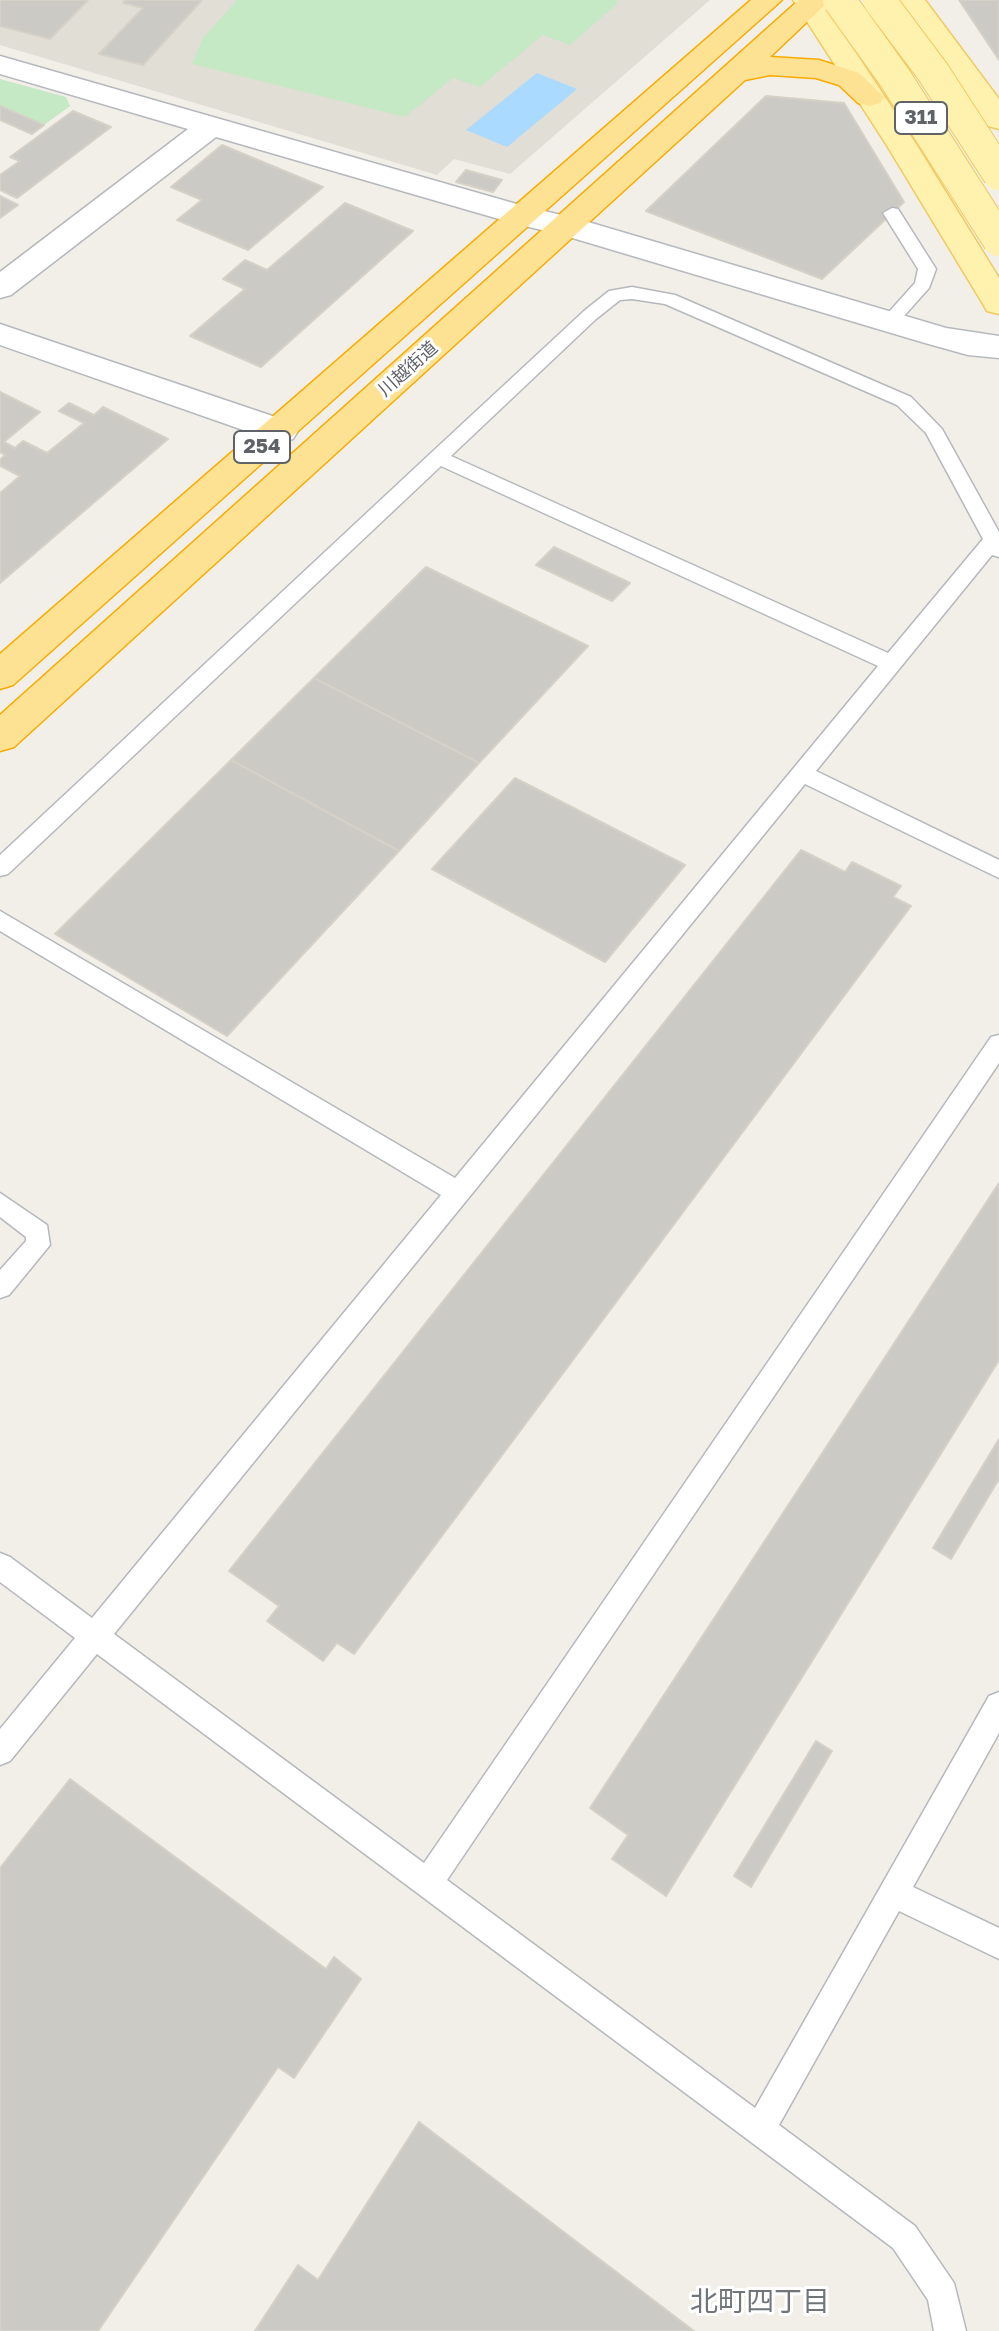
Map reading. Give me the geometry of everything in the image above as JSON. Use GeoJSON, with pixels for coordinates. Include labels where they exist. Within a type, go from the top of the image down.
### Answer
{"type":"FeatureCollection","features":[{"type":"Feature","properties":{"kind":"highway","name":"川越街道"},"geometry":{"type":"LineString","coordinates":[[0,675],[768,0]]}},
{"type":"Feature","properties":{"kind":"highway","name":"川越街道"},"geometry":{"type":"LineString","coordinates":[[0,737],[733,74],[818,1]]}},
{"type":"Feature","properties":{"kind":"highway"},"geometry":{"type":"LineString","coordinates":[[733,74],[770,66],[819,69],[849,79],[869,97]]}},
{"type":"Feature","properties":{"kind":"main road","name":"311"},"geometry":{"type":"LineString","coordinates":[[879,0],[933,72],[999,174]]}},
{"type":"Feature","properties":{"kind":"main road"},"geometry":{"type":"LineString","coordinates":[[910,0],[998,118]]}},
{"type":"Feature","properties":{"kind":"main road","name":"311"},"geometry":{"type":"LineString","coordinates":[[818,1],[895,78],[999,240]]}},
{"type":"Feature","properties":{"kind":"main road"},"geometry":{"type":"LineString","coordinates":[[818,1],[869,97],[999,304]]}},
{"type":"Feature","properties":{"kind":"main road"},"geometry":{"type":"LineString","coordinates":[[901,144],[899,126],[906,111],[925,101],[942,98],[965,101],[998,118]]}},
{"type":"Feature","properties":{"kind":"street"},"geometry":{"type":"LineString","coordinates":[[0,65],[567,226],[889,322],[968,344],[999,347]]}},
{"type":"Feature","properties":{"kind":"street"},"geometry":{"type":"LineString","coordinates":[[0,288],[211,126]]}},
{"type":"Feature","properties":{"kind":"street"},"geometry":{"type":"LineString","coordinates":[[0,334],[281,431]]}},
{"type":"Feature","properties":{"kind":"lane"},"geometry":{"type":"LineString","coordinates":[[889,322],[926,277],[925,263],[892,213]]}},
{"type":"Feature","properties":{"kind":"lane"},"geometry":{"type":"LineString","coordinates":[[0,868],[615,295],[650,294],[669,299],[904,401],[933,429],[996,545],[891,663],[0,1751]]}},
{"type":"Feature","properties":{"kind":"lane"},"geometry":{"type":"LineString","coordinates":[[438,457],[891,663]]}},
{"type":"Feature","properties":{"kind":"lane"},"geometry":{"type":"LineString","coordinates":[[802,773],[999,870]]}},
{"type":"Feature","properties":{"kind":"lane"},"geometry":{"type":"LineString","coordinates":[[0,920],[458,1192]]}},
{"type":"Feature","properties":{"kind":"lane"},"geometry":{"type":"LineString","coordinates":[[427,1885],[999,1044]]}},
{"type":"Feature","properties":{"kind":"lane"},"geometry":{"type":"LineString","coordinates":[[0,1203],[38,1232],[38,1245],[0,1287]]}},
{"type":"Feature","properties":{"kind":"lane"},"geometry":{"type":"LineString","coordinates":[[0,1566],[904,2237],[943,2294],[950,2331]]}},
{"type":"Feature","properties":{"kind":"lane"},"geometry":{"type":"LineString","coordinates":[[759,2131],[999,1706]]}},
{"type":"Feature","properties":{"kind":"lane"},"geometry":{"type":"LineString","coordinates":[[894,1893],[999,1944]]}},
{"type":"Feature","properties":{"kind":"shaded area"},"geometry":{"type":"Polygon","coordinates":[[[0,0],[710,0],[510,174],[454,159],[437,175],[0,45],[0,0]]]}},
{"type":"Feature","properties":{"kind":"green space"},"geometry":{"type":"Polygon","coordinates":[[[237,0],[617,0],[617,4],[570,45],[543,35],[480,87],[453,78],[405,117],[192,64],[203,38],[237,0]]]}},
{"type":"Feature","properties":{"kind":"green space"},"geometry":{"type":"Polygon","coordinates":[[[0,79],[66,97],[70,106],[44,125],[0,106],[0,79]]]}},
{"type":"Feature","properties":{"kind":"water"},"geometry":{"type":"Polygon","coordinates":[[[537,73],[577,89],[507,147],[466,130],[537,73]]]}},
{"type":"Feature","properties":{"kind":"building"},"geometry":{"type":"Polygon","coordinates":[[[0,0],[88,0],[50,39],[0,26],[0,0]]]}},
{"type":"Feature","properties":{"kind":"building"},"geometry":{"type":"Polygon","coordinates":[[[126,0],[202,0],[143,65],[99,54],[143,8],[123,3],[126,0]]]}},
{"type":"Feature","properties":{"kind":"building"},"geometry":{"type":"Polygon","coordinates":[[[959,0],[999,0],[999,60],[959,0]]]}},
{"type":"Feature","properties":{"kind":"building"},"geometry":{"type":"Polygon","coordinates":[[[766,96],[844,103],[904,202],[822,279],[646,211],[766,96]]]}},
{"type":"Feature","properties":{"kind":"building"},"geometry":{"type":"Polygon","coordinates":[[[0,106],[44,125],[32,134],[0,120],[0,106]]]}},
{"type":"Feature","properties":{"kind":"building"},"geometry":{"type":"Polygon","coordinates":[[[73,111],[111,127],[17,198],[0,190],[0,175],[20,161],[10,157],[73,111]]]}},
{"type":"Feature","properties":{"kind":"building"},"geometry":{"type":"Polygon","coordinates":[[[222,145],[323,187],[248,250],[177,220],[202,200],[171,187],[222,145]]]}},
{"type":"Feature","properties":{"kind":"building"},"geometry":{"type":"Polygon","coordinates":[[[466,170],[502,180],[493,192],[456,182],[466,170]]]}},
{"type":"Feature","properties":{"kind":"building"},"geometry":{"type":"Polygon","coordinates":[[[0,196],[18,205],[0,218],[0,196]]]}},
{"type":"Feature","properties":{"kind":"building"},"geometry":{"type":"Polygon","coordinates":[[[345,203],[413,231],[261,367],[190,336],[245,289],[223,279],[245,260],[267,270],[345,203]]]}},
{"type":"Feature","properties":{"kind":"building"},"geometry":{"type":"Polygon","coordinates":[[[0,392],[40,412],[4,442],[15,448],[23,441],[47,453],[84,423],[59,411],[69,403],[94,415],[103,407],[168,439],[0,583],[0,493],[20,476],[0,466],[0,460],[5,455],[0,452],[0,392]]]}},
{"type":"Feature","properties":{"kind":"building"},"geometry":{"type":"Polygon","coordinates":[[[554,547],[630,583],[612,601],[536,565],[554,547]]]}},
{"type":"Feature","properties":{"kind":"building"},"geometry":{"type":"Polygon","coordinates":[[[426,567],[588,646],[479,763],[314,678],[426,567]]]}},
{"type":"Feature","properties":{"kind":"building"},"geometry":{"type":"Polygon","coordinates":[[[314,678],[479,763],[399,851],[231,760],[314,678]]]}},
{"type":"Feature","properties":{"kind":"building"},"geometry":{"type":"Polygon","coordinates":[[[231,760],[399,851],[227,1036],[55,934],[231,760]]]}},
{"type":"Feature","properties":{"kind":"building"},"geometry":{"type":"Polygon","coordinates":[[[515,778],[685,865],[605,962],[432,869],[515,778]]]}},
{"type":"Feature","properties":{"kind":"building"},"geometry":{"type":"Polygon","coordinates":[[[801,850],[845,872],[852,862],[901,886],[893,897],[911,906],[354,1654],[337,1643],[323,1661],[267,1621],[279,1606],[229,1571],[801,850]]]}},
{"type":"Feature","properties":{"kind":"building"},"geometry":{"type":"Polygon","coordinates":[[[999,1183],[999,1360],[666,1896],[612,1859],[628,1835],[590,1808],[999,1183]]]}},
{"type":"Feature","properties":{"kind":"building"},"geometry":{"type":"Polygon","coordinates":[[[999,1439],[999,1479],[951,1559],[933,1548],[999,1439]]]}},
{"type":"Feature","properties":{"kind":"building"},"geometry":{"type":"Polygon","coordinates":[[[816,1741],[832,1751],[751,1887],[734,1876],[816,1741]]]}},
{"type":"Feature","properties":{"kind":"building"},"geometry":{"type":"Polygon","coordinates":[[[70,1779],[326,1969],[334,1957],[361,1979],[294,2078],[278,2067],[98,2331],[0,2331],[0,1868],[70,1779]]]}},
{"type":"Feature","properties":{"kind":"building"},"geometry":{"type":"Polygon","coordinates":[[[419,2122],[694,2331],[255,2331],[298,2265],[318,2280],[419,2122]]]}},
{"type":"Feature","properties":{"kind":"district","name":"北町四丁目"},"geometry":{"type":"Point","coordinates":[760,2302]}}]}
